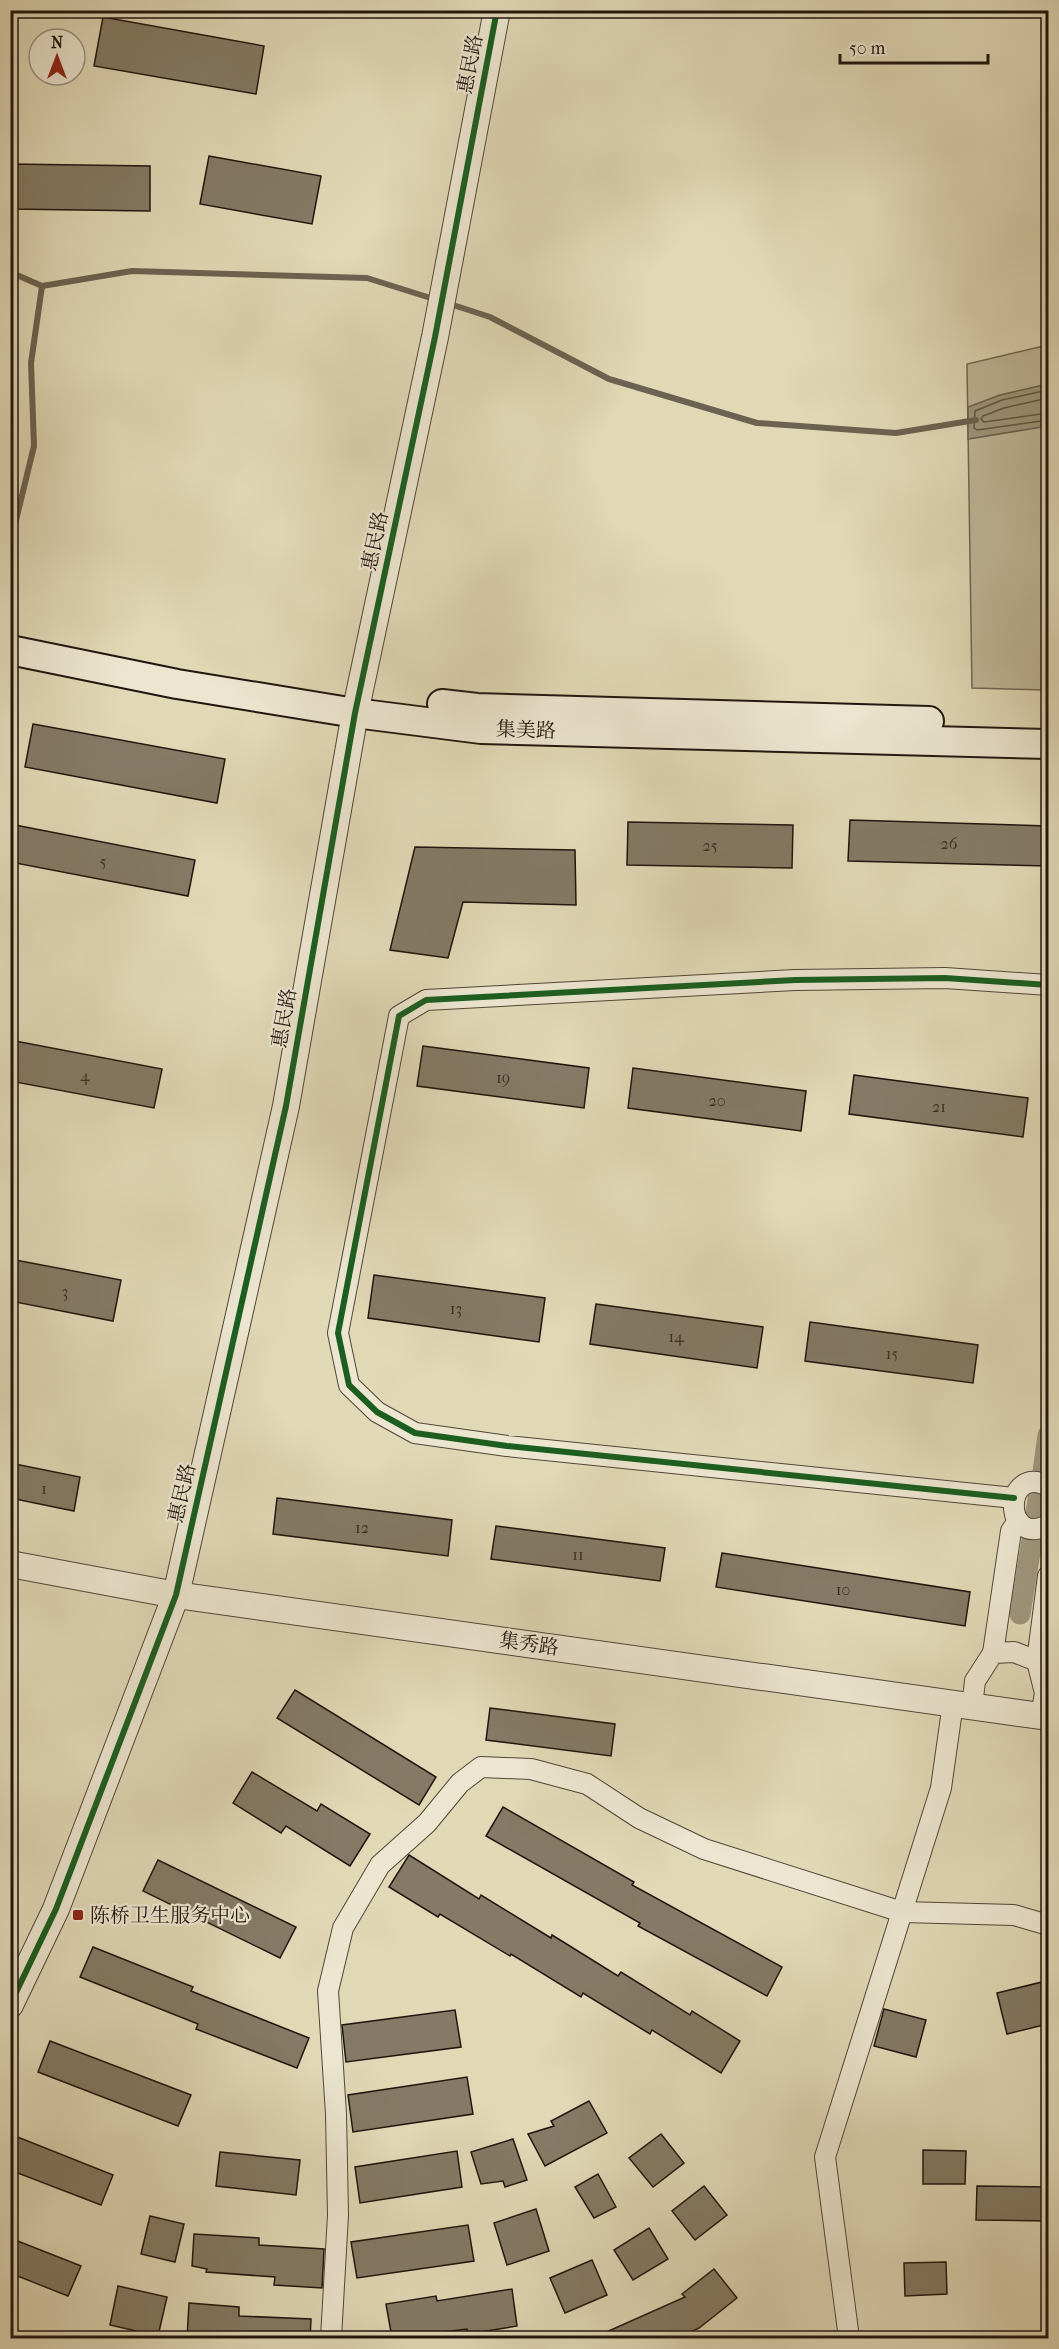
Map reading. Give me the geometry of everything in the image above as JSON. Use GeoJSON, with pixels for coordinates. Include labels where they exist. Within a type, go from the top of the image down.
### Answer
{"type":"FeatureCollection","features":[{"type":"Feature","properties":{"kind":"main road","name":"集美路"},"geometry":{"type":"LineString","coordinates":[[10,632],[481,729],[1048,744]]}},
{"type":"Feature","properties":{"kind":"main road","name":"集美路"},"geometry":{"type":"LineString","coordinates":[[10,650],[177,684],[358,703],[1048,724]]}},
{"type":"Feature","properties":{"kind":"street","name":"惠民路"},"geometry":{"type":"LineString","coordinates":[[10,2005],[56,1909],[176,1595],[286,1106],[358,703],[435,337],[497,10]]}},
{"type":"Feature","properties":{"kind":"street"},"geometry":{"type":"LineString","coordinates":[[1014,1498],[507,1446],[415,1433],[377,1412],[349,1385],[338,1332],[399,1016],[426,1000],[807,980],[945,978],[1048,985]]}},
{"type":"Feature","properties":{"kind":"street"},"geometry":{"type":"LineString","coordinates":[[1048,1486],[1031,1482],[1024,1486],[1014,1498],[1014,1513],[1018,1521],[1031,1529],[1048,1526]]}},
{"type":"Feature","properties":{"kind":"street"},"geometry":{"type":"LineString","coordinates":[[849,2338],[825,2157],[941,1788],[963,1705],[993,1653],[1011,1531],[1018,1521]]}},
{"type":"Feature","properties":{"kind":"street","name":"集秀路"},"geometry":{"type":"LineString","coordinates":[[10,1564],[176,1595],[1045,1716]]}},
{"type":"Feature","properties":{"kind":"street"},"geometry":{"type":"LineString","coordinates":[[1045,1716],[1045,1693],[1037,1661],[1048,1576]]}},
{"type":"Feature","properties":{"kind":"street"},"geometry":{"type":"LineString","coordinates":[[993,1653],[1014,1652],[1037,1661]]}},
{"type":"Feature","properties":{"kind":"street"},"geometry":{"type":"LineString","coordinates":[[331,2338],[338,2215],[336,2114],[328,1991],[343,1928],[380,1865],[427,1823],[460,1783],[481,1767],[531,1769],[586,1784],[639,1818],[704,1849],[902,1912],[1014,1915],[1048,1925]]}},
{"type":"Feature","properties":{"kind":"shaded area"},"geometry":{"type":"Polygon","coordinates":[[[1048,345],[1048,690],[972,688],[967,364],[1048,345]]]}},
{"type":"Feature","properties":{"kind":"water"},"geometry":{"type":"Polygon","coordinates":[[[1048,384],[1048,426],[968,439],[968,407],[1000,395],[1048,384]]]}},
{"type":"Feature","properties":{"kind":"building"},"geometry":{"type":"Polygon","coordinates":[[[103,17],[264,46],[256,94],[94,66],[103,17]]]}},
{"type":"Feature","properties":{"kind":"building"},"geometry":{"type":"Polygon","coordinates":[[[209,156],[321,176],[312,224],[200,204],[209,156]]]}},
{"type":"Feature","properties":{"kind":"building"},"geometry":{"type":"Polygon","coordinates":[[[10,164],[150,166],[150,211],[10,209],[10,164]]]}},
{"type":"Feature","properties":{"kind":"building"},"geometry":{"type":"Polygon","coordinates":[[[33,724],[225,759],[217,803],[25,767],[33,724]]]}},
{"type":"Feature","properties":{"kind":"building"},"geometry":{"type":"Polygon","coordinates":[[[850,820],[1048,826],[1048,866],[848,861],[850,820]]]}},
{"type":"Feature","properties":{"kind":"building"},"geometry":{"type":"Polygon","coordinates":[[[628,822],[793,825],[792,868],[627,865],[628,822]]]}},
{"type":"Feature","properties":{"kind":"building"},"geometry":{"type":"Polygon","coordinates":[[[10,824],[195,860],[188,896],[10,862],[10,824]]]}},
{"type":"Feature","properties":{"kind":"building"},"geometry":{"type":"Polygon","coordinates":[[[415,847],[575,850],[576,905],[463,902],[448,958],[390,950],[415,847]]]}},
{"type":"Feature","properties":{"kind":"building"},"geometry":{"type":"Polygon","coordinates":[[[10,1040],[162,1069],[154,1108],[10,1081],[10,1040]]]}},
{"type":"Feature","properties":{"kind":"building"},"geometry":{"type":"Polygon","coordinates":[[[423,1046],[589,1068],[584,1108],[417,1086],[423,1046]]]}},
{"type":"Feature","properties":{"kind":"building"},"geometry":{"type":"Polygon","coordinates":[[[633,1068],[806,1091],[801,1131],[628,1108],[633,1068]]]}},
{"type":"Feature","properties":{"kind":"building"},"geometry":{"type":"Polygon","coordinates":[[[854,1075],[1028,1098],[1023,1137],[849,1114],[854,1075]]]}},
{"type":"Feature","properties":{"kind":"building"},"geometry":{"type":"Polygon","coordinates":[[[10,1259],[121,1280],[113,1321],[10,1301],[10,1259]]]}},
{"type":"Feature","properties":{"kind":"building"},"geometry":{"type":"Polygon","coordinates":[[[374,1275],[545,1298],[539,1342],[368,1318],[374,1275]]]}},
{"type":"Feature","properties":{"kind":"building"},"geometry":{"type":"Polygon","coordinates":[[[596,1304],[763,1327],[757,1368],[590,1344],[596,1304]]]}},
{"type":"Feature","properties":{"kind":"building"},"geometry":{"type":"Polygon","coordinates":[[[810,1322],[978,1345],[973,1383],[805,1361],[810,1322]]]}},
{"type":"Feature","properties":{"kind":"building"},"geometry":{"type":"Polygon","coordinates":[[[10,1463],[80,1477],[74,1511],[10,1498],[10,1463]]]}},
{"type":"Feature","properties":{"kind":"building"},"geometry":{"type":"Polygon","coordinates":[[[277,1498],[452,1520],[448,1556],[273,1534],[277,1498]]]}},
{"type":"Feature","properties":{"kind":"building"},"geometry":{"type":"Polygon","coordinates":[[[496,1526],[665,1548],[660,1581],[491,1559],[496,1526]]]}},
{"type":"Feature","properties":{"kind":"building"},"geometry":{"type":"Polygon","coordinates":[[[722,1553],[970,1592],[965,1626],[716,1587],[722,1553]]]}},
{"type":"Feature","properties":{"kind":"building"},"geometry":{"type":"Polygon","coordinates":[[[295,1690],[436,1777],[419,1805],[277,1718],[295,1690]]]}},
{"type":"Feature","properties":{"kind":"building"},"geometry":{"type":"Polygon","coordinates":[[[490,1708],[615,1724],[611,1756],[486,1740],[490,1708]]]}},
{"type":"Feature","properties":{"kind":"building"},"geometry":{"type":"Polygon","coordinates":[[[252,1772],[317,1811],[321,1804],[370,1834],[350,1866],[286,1826],[281,1833],[233,1803],[252,1772]]]}},
{"type":"Feature","properties":{"kind":"building"},"geometry":{"type":"Polygon","coordinates":[[[503,1807],[634,1882],[632,1885],[782,1967],[767,1996],[638,1926],[640,1923],[486,1836],[503,1807]]]}},
{"type":"Feature","properties":{"kind":"building"},"geometry":{"type":"Polygon","coordinates":[[[409,1855],[479,1899],[481,1895],[618,1976],[621,1972],[690,2015],[692,2011],[740,2041],[721,2073],[652,2030],[650,2034],[583,1993],[581,1997],[511,1954],[510,1956],[440,1914],[438,1917],[389,1887],[409,1855]]]}},
{"type":"Feature","properties":{"kind":"building"},"geometry":{"type":"Polygon","coordinates":[[[158,1860],[296,1927],[280,1958],[143,1891],[158,1860]]]}},
{"type":"Feature","properties":{"kind":"building"},"geometry":{"type":"Polygon","coordinates":[[[93,1947],[193,1987],[191,1991],[309,2038],[297,2068],[196,2029],[198,2024],[80,1977],[93,1947]]]}},
{"type":"Feature","properties":{"kind":"building"},"geometry":{"type":"Polygon","coordinates":[[[1042,1982],[1048,2008],[1048,2024],[1007,2034],[997,1993],[1042,1982]]]}},
{"type":"Feature","properties":{"kind":"building"},"geometry":{"type":"Polygon","coordinates":[[[884,2009],[926,2020],[916,2057],[874,2046],[884,2009]]]}},
{"type":"Feature","properties":{"kind":"building"},"geometry":{"type":"Polygon","coordinates":[[[455,2010],[461,2047],[346,2062],[342,2025],[455,2010]]]}},
{"type":"Feature","properties":{"kind":"building"},"geometry":{"type":"Polygon","coordinates":[[[50,2041],[191,2095],[178,2126],[38,2072],[50,2041]]]}},
{"type":"Feature","properties":{"kind":"building"},"geometry":{"type":"Polygon","coordinates":[[[467,2077],[473,2114],[353,2132],[348,2095],[467,2077]]]}},
{"type":"Feature","properties":{"kind":"building"},"geometry":{"type":"Polygon","coordinates":[[[589,2101],[607,2133],[545,2166],[528,2134],[554,2126],[551,2121],[589,2101]]]}},
{"type":"Feature","properties":{"kind":"building"},"geometry":{"type":"Polygon","coordinates":[[[10,2134],[113,2175],[101,2205],[10,2170],[10,2134]]]}},
{"type":"Feature","properties":{"kind":"building"},"geometry":{"type":"Polygon","coordinates":[[[661,2134],[684,2163],[653,2187],[629,2158],[661,2134]]]}},
{"type":"Feature","properties":{"kind":"building"},"geometry":{"type":"Polygon","coordinates":[[[513,2139],[527,2180],[505,2187],[503,2181],[481,2184],[471,2152],[513,2139]]]}},
{"type":"Feature","properties":{"kind":"building"},"geometry":{"type":"Polygon","coordinates":[[[923,2150],[966,2151],[965,2184],[923,2184],[923,2150]]]}},
{"type":"Feature","properties":{"kind":"building"},"geometry":{"type":"Polygon","coordinates":[[[457,2151],[462,2187],[360,2203],[355,2167],[457,2151]]]}},
{"type":"Feature","properties":{"kind":"building"},"geometry":{"type":"Polygon","coordinates":[[[220,2152],[300,2160],[296,2195],[216,2186],[220,2152]]]}},
{"type":"Feature","properties":{"kind":"building"},"geometry":{"type":"Polygon","coordinates":[[[598,2174],[616,2207],[594,2218],[575,2187],[598,2174]]]}},
{"type":"Feature","properties":{"kind":"building"},"geometry":{"type":"Polygon","coordinates":[[[704,2186],[727,2215],[695,2240],[672,2211],[704,2186]]]}},
{"type":"Feature","properties":{"kind":"building"},"geometry":{"type":"Polygon","coordinates":[[[977,2186],[1048,2187],[1048,2221],[976,2220],[977,2186]]]}},
{"type":"Feature","properties":{"kind":"building"},"geometry":{"type":"Polygon","coordinates":[[[536,2209],[549,2251],[507,2265],[494,2223],[536,2209]]]}},
{"type":"Feature","properties":{"kind":"building"},"geometry":{"type":"Polygon","coordinates":[[[150,2216],[184,2224],[175,2262],[141,2254],[150,2216]]]}},
{"type":"Feature","properties":{"kind":"building"},"geometry":{"type":"Polygon","coordinates":[[[468,2225],[474,2261],[357,2278],[351,2242],[468,2225]]]}},
{"type":"Feature","properties":{"kind":"building"},"geometry":{"type":"Polygon","coordinates":[[[649,2228],[668,2259],[633,2280],[614,2250],[649,2228]]]}},
{"type":"Feature","properties":{"kind":"building"},"geometry":{"type":"Polygon","coordinates":[[[194,2234],[259,2238],[259,2245],[324,2249],[322,2288],[274,2285],[275,2277],[206,2272],[207,2269],[192,2266],[194,2234]]]}},
{"type":"Feature","properties":{"kind":"building"},"geometry":{"type":"Polygon","coordinates":[[[10,2238],[81,2266],[68,2296],[10,2273],[10,2238]]]}},
{"type":"Feature","properties":{"kind":"building"},"geometry":{"type":"Polygon","coordinates":[[[592,2260],[607,2295],[565,2313],[550,2278],[592,2260]]]}},
{"type":"Feature","properties":{"kind":"building"},"geometry":{"type":"Polygon","coordinates":[[[946,2262],[947,2294],[905,2296],[904,2263],[946,2262]]]}},
{"type":"Feature","properties":{"kind":"building"},"geometry":{"type":"Polygon","coordinates":[[[714,2269],[737,2298],[699,2328],[678,2338],[593,2338],[685,2297],[682,2294],[714,2269]]]}},
{"type":"Feature","properties":{"kind":"building"},"geometry":{"type":"Polygon","coordinates":[[[118,2286],[167,2297],[158,2336],[110,2325],[118,2286]]]}},
{"type":"Feature","properties":{"kind":"building"},"geometry":{"type":"Polygon","coordinates":[[[512,2289],[517,2326],[468,2334],[467,2329],[392,2338],[386,2304],[436,2296],[437,2301],[512,2289]]]}},
{"type":"Feature","properties":{"kind":"building"},"geometry":{"type":"Polygon","coordinates":[[[189,2303],[239,2307],[239,2316],[311,2319],[310,2338],[187,2338],[189,2303]]]}},
{"type":"Feature","properties":{"kind":"waterway"},"geometry":{"type":"LineString","coordinates":[[10,272],[42,286],[132,271],[367,278],[437,300]]}},
{"type":"Feature","properties":{"kind":"waterway"},"geometry":{"type":"LineString","coordinates":[[10,545],[34,446],[31,363],[42,286]]}},
{"type":"Feature","properties":{"kind":"waterway"},"geometry":{"type":"LineString","coordinates":[[447,303],[490,317],[609,379],[757,423],[896,433],[976,420]]}},
{"type":"Feature","properties":{"kind":"waterway"},"geometry":{"type":"LineString","coordinates":[[1043,1472],[1048,1435]]}},
{"type":"Feature","properties":{"kind":"waterway"},"geometry":{"type":"LineString","coordinates":[[1035,1518],[1039,1494]]}},
{"type":"Feature","properties":{"kind":"waterway"},"geometry":{"type":"LineString","coordinates":[[1020,1614],[1032,1540]]}},
{"type":"Feature","properties":{"kind":"cycle path"},"geometry":{"type":"LineString","coordinates":[[10,2005],[56,1909],[176,1595],[286,1106],[355,713],[435,337],[497,10]]}},
{"type":"Feature","properties":{"kind":"cycle path"},"geometry":{"type":"LineString","coordinates":[[1014,1498],[507,1446],[415,1433],[377,1412],[349,1385],[338,1333],[399,1016],[426,1000],[795,980],[945,978],[1048,985]]}},
{"type":"Feature","properties":{"kind":"place","name":"陈桥卫生服务中心"},"geometry":{"type":"Point","coordinates":[78,1915]}}]}
